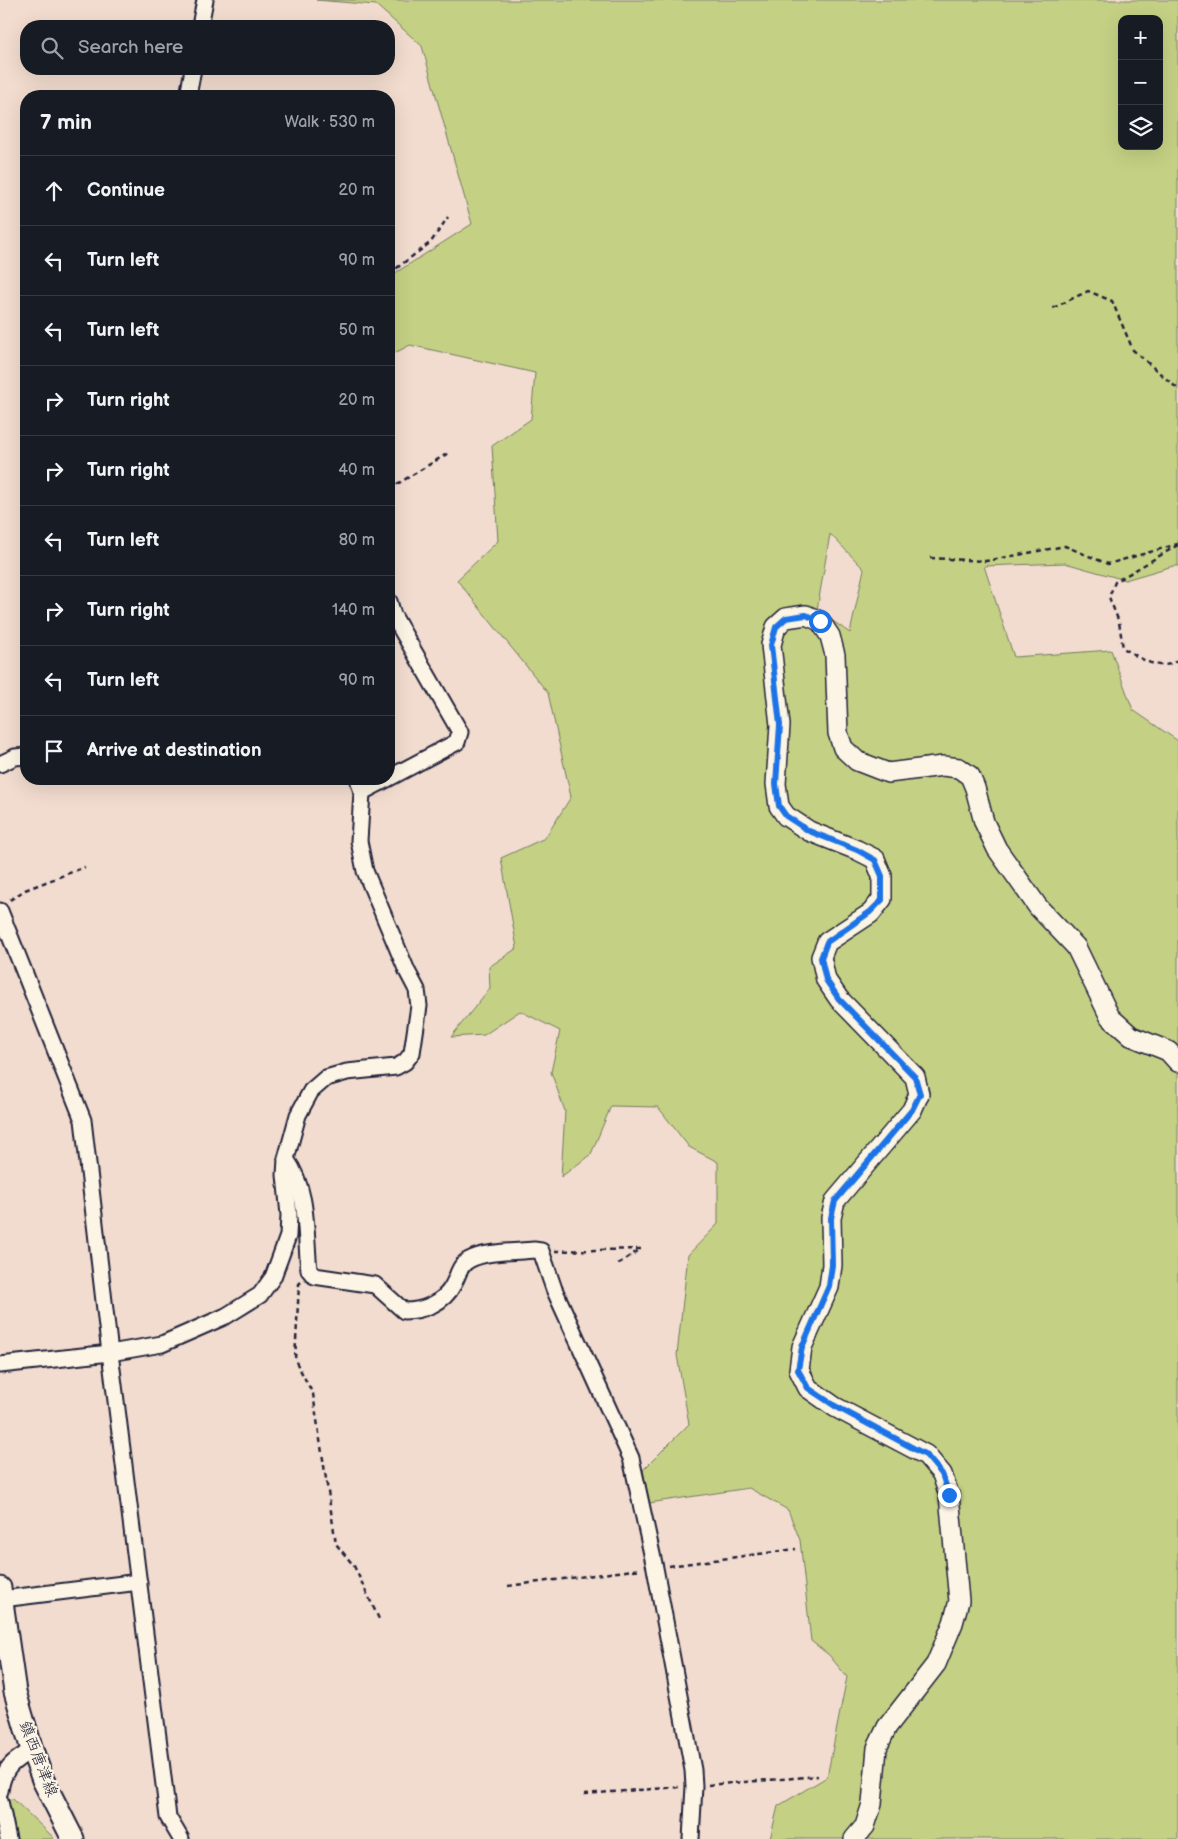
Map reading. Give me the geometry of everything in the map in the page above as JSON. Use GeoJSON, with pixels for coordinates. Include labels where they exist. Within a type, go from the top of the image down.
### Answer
{"type":"FeatureCollection","features":[{"type":"Feature","properties":{"kind":"main road","name":"鎮西唐津線"},"geometry":{"type":"LineString","coordinates":[[5,1593],[15,1692],[43,1780],[73,1839]]}},
{"type":"Feature","properties":{"kind":"street"},"geometry":{"type":"LineString","coordinates":[[201,20],[205,0]]}},
{"type":"Feature","properties":{"kind":"street"},"geometry":{"type":"LineString","coordinates":[[189,90],[192,75]]}},
{"type":"Feature","properties":{"kind":"street"},"geometry":{"type":"LineString","coordinates":[[854,1839],[865,1826],[872,1804],[877,1748],[887,1727],[936,1664],[953,1623],[959,1601],[949,1495],[942,1474],[926,1455],[835,1406],[808,1388],[798,1370],[802,1347],[829,1286],[832,1265],[831,1218],[835,1201],[912,1110],[920,1094],[915,1077],[839,999],[826,980],[821,958],[827,942],[870,912],[882,900],[882,876],[875,860],[857,850],[809,831],[786,816],[779,806],[776,784],[780,725],[771,645],[776,627],[786,618],[806,615],[820,621],[830,636],[835,656],[838,733],[843,748],[857,762],[888,773],[943,766],[959,768],[970,776],[984,822],[997,849],[1038,907],[1076,947],[1110,1017],[1131,1036],[1168,1051],[1178,1062]]}},
{"type":"Feature","properties":{"kind":"street"},"geometry":{"type":"LineString","coordinates":[[395,618],[460,732],[457,742],[395,774]]}},
{"type":"Feature","properties":{"kind":"street"},"geometry":{"type":"LineString","coordinates":[[0,764],[20,757]]}},
{"type":"Feature","properties":{"kind":"street"},"geometry":{"type":"LineString","coordinates":[[0,1365],[110,1353],[162,1344],[226,1316],[260,1295],[273,1277],[288,1236],[290,1215],[285,1175],[286,1159],[298,1115],[311,1091],[326,1078],[347,1072],[396,1067],[405,1062],[412,1053],[419,1006],[417,990],[364,871],[359,841],[360,785]]}},
{"type":"Feature","properties":{"kind":"street"},"geometry":{"type":"LineString","coordinates":[[4,906],[83,1120],[168,1817],[181,1839]]}},
{"type":"Feature","properties":{"kind":"street"},"geometry":{"type":"LineString","coordinates":[[286,1159],[292,1167],[303,1196],[309,1270],[314,1276],[375,1285],[404,1311],[417,1311],[438,1303],[452,1288],[460,1268],[468,1260],[481,1256],[534,1250],[541,1251],[554,1289],[630,1458],[655,1568],[693,1770],[691,1839]]}},
{"type":"Feature","properties":{"kind":"street"},"geometry":{"type":"LineString","coordinates":[[5,1593],[139,1582]]}},
{"type":"Feature","properties":{"kind":"street"},"geometry":{"type":"LineString","coordinates":[[0,1791],[2,1776],[15,1760],[32,1750]]}},
{"type":"Feature","properties":{"kind":"street"},"geometry":{"type":"LineString","coordinates":[[0,1801],[8,1839]]}},
{"type":"Feature","properties":{"kind":"path"},"geometry":{"type":"LineString","coordinates":[[395,269],[431,242],[448,217]]}},
{"type":"Feature","properties":{"kind":"path"},"geometry":{"type":"LineString","coordinates":[[1053,308],[1088,291],[1112,301],[1133,350],[1178,389]]}},
{"type":"Feature","properties":{"kind":"path"},"geometry":{"type":"LineString","coordinates":[[395,485],[450,452]]}},
{"type":"Feature","properties":{"kind":"path"},"geometry":{"type":"LineString","coordinates":[[930,558],[986,561],[1065,546],[1108,564],[1178,545]]}},
{"type":"Feature","properties":{"kind":"path"},"geometry":{"type":"LineString","coordinates":[[1178,545],[1115,582],[1109,596],[1119,622],[1123,648],[1156,666],[1171,665],[1178,660]]}},
{"type":"Feature","properties":{"kind":"path"},"geometry":{"type":"LineString","coordinates":[[4,906],[25,890],[85,867]]}},
{"type":"Feature","properties":{"kind":"path"},"geometry":{"type":"LineString","coordinates":[[541,1251],[641,1249],[616,1265]]}},
{"type":"Feature","properties":{"kind":"path"},"geometry":{"type":"LineString","coordinates":[[309,1270],[299,1284],[295,1360],[314,1394],[336,1544],[354,1566],[379,1619]]}},
{"type":"Feature","properties":{"kind":"path"},"geometry":{"type":"LineString","coordinates":[[508,1586],[796,1549]]}},
{"type":"Feature","properties":{"kind":"path"},"geometry":{"type":"LineString","coordinates":[[584,1794],[818,1776]]}},
{"type":"Feature","properties":{"kind":"green space"},"geometry":{"type":"Polygon","coordinates":[[[316,0],[1178,0],[1178,566],[1125,580],[1065,563],[984,566],[1014,657],[1111,650],[1133,710],[1178,741],[1178,1839],[770,1839],[778,1806],[827,1777],[847,1677],[829,1655],[811,1641],[800,1540],[788,1510],[749,1488],[649,1503],[643,1470],[689,1424],[677,1355],[688,1255],[718,1224],[718,1162],[689,1147],[658,1107],[611,1106],[591,1154],[561,1177],[565,1111],[551,1072],[560,1031],[520,1011],[484,1035],[451,1037],[490,988],[489,967],[517,948],[501,858],[545,838],[571,797],[548,693],[457,580],[498,541],[492,446],[531,419],[535,373],[410,345],[395,353],[395,273],[472,224],[422,46],[376,5],[316,0]],[[830,534],[817,610],[850,633],[864,569],[830,534]]]}},
{"type":"Feature","properties":{"kind":"green space"},"geometry":{"type":"Polygon","coordinates":[[[13,1799],[54,1838],[0,1839],[0,1800],[13,1799]]]}},
{"type":"Feature","properties":{"kind":"route"},"geometry":{"type":"LineString","coordinates":[[820,621],[806,615],[786,618],[776,627],[771,645],[780,725],[776,784],[779,806],[786,816],[809,831],[857,850],[875,860],[882,876],[882,900],[870,912],[827,942],[821,958],[826,980],[839,999],[915,1077],[920,1094],[912,1110],[835,1201],[831,1218],[832,1265],[829,1286],[802,1347],[798,1370],[808,1388],[835,1406],[926,1455],[942,1474],[949,1495]]}}]}
